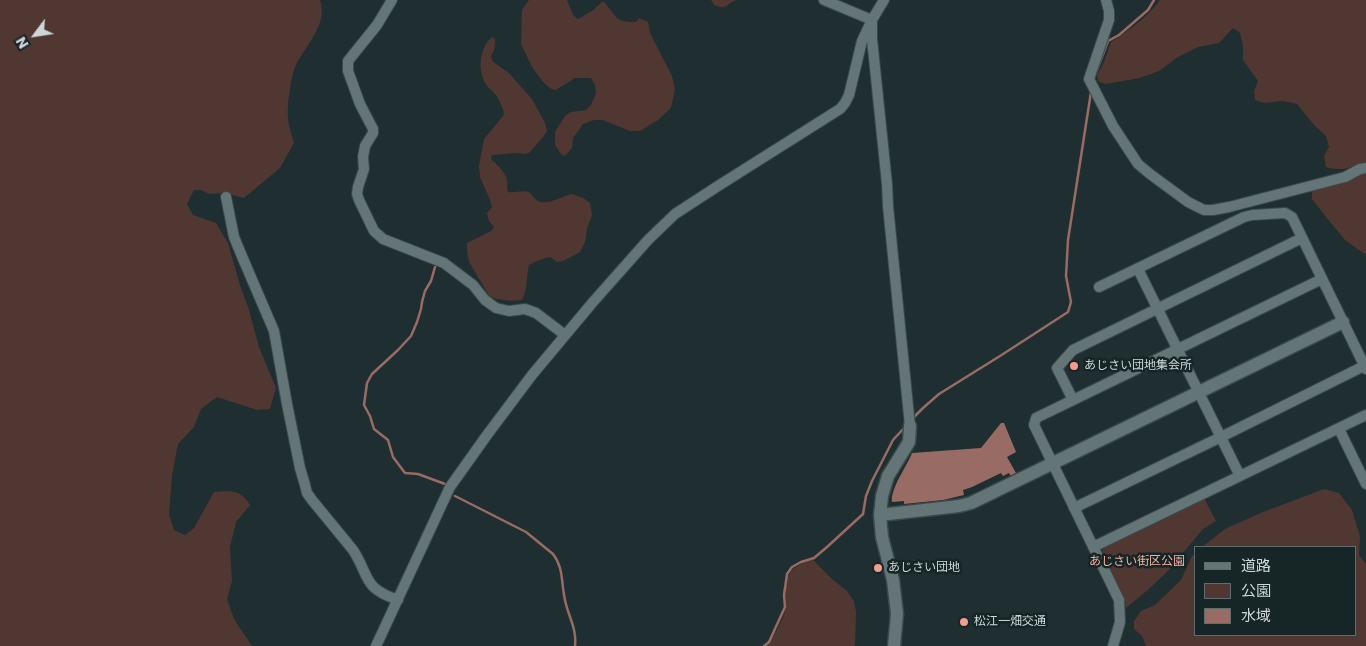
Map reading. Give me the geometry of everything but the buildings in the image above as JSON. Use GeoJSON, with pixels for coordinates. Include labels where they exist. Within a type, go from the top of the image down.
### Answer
{"type":"FeatureCollection","features":[{"type":"Feature","properties":{"kind":"street"},"geometry":{"type":"LineString","coordinates":[[392,0],[373,30],[348,61],[348,71],[360,104],[373,129],[373,133],[365,146],[363,157],[364,169],[357,194],[374,232],[383,239],[444,264],[459,273],[473,285],[485,300],[496,308],[509,311],[525,309],[536,313],[565,336]]}},
{"type":"Feature","properties":{"kind":"street"},"geometry":{"type":"LineString","coordinates":[[824,0],[872,20]]}},
{"type":"Feature","properties":{"kind":"street"},"geometry":{"type":"LineString","coordinates":[[376,646],[450,486],[516,396],[648,240],[675,214],[840,109],[849,95],[860,47],[872,20],[884,0]]}},
{"type":"Feature","properties":{"kind":"street"},"geometry":{"type":"LineString","coordinates":[[1106,0],[1109,20],[1089,79],[1112,126],[1138,164],[1184,199],[1204,210],[1229,207],[1345,177],[1366,168]]}},
{"type":"Feature","properties":{"kind":"street"},"geometry":{"type":"LineString","coordinates":[[872,20],[872,39],[909,420],[909,442],[888,476],[882,496],[880,515],[882,538],[893,580],[897,614],[894,646]]}},
{"type":"Feature","properties":{"kind":"street"},"geometry":{"type":"LineString","coordinates":[[226,197],[234,237],[274,331],[300,468],[307,493],[359,558],[369,583],[388,597],[398,600]]}},
{"type":"Feature","properties":{"kind":"street"},"geometry":{"type":"LineString","coordinates":[[1074,508],[1365,367],[1292,217],[1285,213],[1248,215],[1099,287]]}},
{"type":"Feature","properties":{"kind":"street"},"geometry":{"type":"LineString","coordinates":[[1073,400],[1058,368],[1072,350],[1302,238]]}},
{"type":"Feature","properties":{"kind":"street"},"geometry":{"type":"LineString","coordinates":[[1138,269],[1240,476]]}},
{"type":"Feature","properties":{"kind":"street"},"geometry":{"type":"LineString","coordinates":[[1114,646],[1120,622],[1119,600],[1034,426],[1036,418],[1322,279]]}},
{"type":"Feature","properties":{"kind":"street"},"geometry":{"type":"LineString","coordinates":[[880,515],[971,503],[1343,322]]}},
{"type":"Feature","properties":{"kind":"street"},"geometry":{"type":"LineString","coordinates":[[1093,547],[1366,415]]}},
{"type":"Feature","properties":{"kind":"street"},"geometry":{"type":"LineString","coordinates":[[1339,429],[1366,484]]}},
{"type":"Feature","properties":{"kind":"green space"},"geometry":{"type":"Polygon","coordinates":[[[0,0],[320,0],[321,18],[314,35],[295,67],[292,78],[288,117],[294,143],[280,168],[244,198],[225,193],[209,194],[201,190],[194,190],[187,204],[193,215],[216,223],[228,243],[259,347],[276,388],[270,409],[257,410],[217,397],[201,409],[194,427],[178,444],[172,476],[169,515],[174,530],[185,535],[194,528],[214,492],[235,492],[243,496],[250,505],[236,522],[230,547],[232,581],[227,599],[234,619],[252,646],[0,646],[0,0]]]}},
{"type":"Feature","properties":{"kind":"green space"},"geometry":{"type":"Polygon","coordinates":[[[529,0],[567,0],[573,15],[578,19],[592,11],[603,1],[620,20],[636,22],[639,18],[648,22],[650,33],[672,76],[675,89],[671,108],[658,120],[640,131],[630,131],[603,120],[594,120],[583,124],[573,138],[572,148],[565,156],[561,154],[555,145],[555,132],[565,116],[571,112],[586,110],[591,105],[596,93],[595,85],[591,78],[575,78],[556,90],[551,89],[544,83],[532,67],[521,44],[522,10],[529,0]]]}},
{"type":"Feature","properties":{"kind":"green space"},"geometry":{"type":"Polygon","coordinates":[[[711,0],[736,0],[722,7],[714,5],[711,0]]]}},
{"type":"Feature","properties":{"kind":"green space"},"geometry":{"type":"Polygon","coordinates":[[[1160,0],[1366,0],[1366,163],[1342,169],[1326,167],[1324,156],[1329,147],[1326,136],[1314,125],[1297,104],[1283,101],[1264,103],[1255,100],[1254,91],[1258,81],[1243,60],[1243,46],[1240,33],[1233,28],[1219,43],[1198,47],[1178,57],[1159,71],[1140,78],[1105,84],[1098,81],[1097,75],[1111,42],[1144,18],[1160,0]]]}},
{"type":"Feature","properties":{"kind":"green space"},"geometry":{"type":"Polygon","coordinates":[[[492,37],[495,39],[494,50],[491,56],[493,62],[509,73],[532,99],[545,123],[547,131],[529,153],[492,155],[491,159],[501,168],[506,177],[508,192],[529,192],[541,202],[552,201],[572,194],[590,203],[592,215],[585,242],[580,252],[563,261],[557,262],[550,257],[529,265],[524,296],[522,300],[518,301],[490,297],[469,262],[467,252],[467,243],[491,231],[494,227],[489,221],[487,213],[492,207],[480,177],[479,166],[484,139],[504,113],[502,105],[487,86],[482,74],[482,54],[484,47],[492,37]]]}},
{"type":"Feature","properties":{"kind":"green space"},"geometry":{"type":"Polygon","coordinates":[[[1366,170],[1366,255],[1345,240],[1312,199],[1312,190],[1366,170]]]}},
{"type":"Feature","properties":{"kind":"green space"},"geometry":{"type":"Polygon","coordinates":[[[1324,489],[1339,493],[1352,510],[1360,536],[1359,555],[1366,564],[1366,646],[1146,646],[1142,636],[1134,629],[1134,621],[1141,611],[1155,605],[1181,580],[1194,555],[1194,636],[1356,636],[1356,546],[1203,546],[1225,529],[1263,512],[1324,489]]]}},
{"type":"Feature","properties":{"kind":"green space","name":"あじさい街区公園"},"geometry":{"type":"Polygon","coordinates":[[[1204,498],[1216,521],[1203,529],[1167,572],[1126,608],[1124,599],[1102,551],[1105,546],[1204,498]]]}},
{"type":"Feature","properties":{"kind":"green space"},"geometry":{"type":"Polygon","coordinates":[[[813,560],[847,591],[854,601],[856,612],[855,645],[766,646],[775,633],[785,612],[785,588],[788,576],[795,568],[813,560]]]}},
{"type":"Feature","properties":{"kind":"water"},"geometry":{"type":"Polygon","coordinates":[[[1001,423],[1004,423],[1016,452],[1007,457],[1016,473],[1011,476],[1009,473],[1003,476],[1001,473],[963,490],[964,495],[943,500],[904,504],[904,501],[892,502],[896,484],[912,453],[981,448],[1001,423]]]}},
{"type":"Feature","properties":{"kind":"waterway"},"geometry":{"type":"LineString","coordinates":[[1097,70],[1108,41],[1119,35],[1148,10],[1154,0]]}},
{"type":"Feature","properties":{"kind":"waterway"},"geometry":{"type":"LineString","coordinates":[[912,419],[939,394],[1068,312],[1071,302],[1066,276],[1068,240],[1091,92]]}},
{"type":"Feature","properties":{"kind":"waterway"},"geometry":{"type":"LineString","coordinates":[[435,267],[431,281],[425,291],[417,322],[411,336],[372,374],[367,383],[364,405],[374,429],[388,440],[393,457],[405,473],[418,474],[445,484]]}},
{"type":"Feature","properties":{"kind":"waterway"},"geometry":{"type":"LineString","coordinates":[[764,646],[769,642],[785,607],[784,595],[787,574],[792,567],[814,558],[863,514],[866,496],[872,481],[893,440],[905,427]]}},
{"type":"Feature","properties":{"kind":"waterway"},"geometry":{"type":"LineString","coordinates":[[455,496],[526,532],[553,554],[561,570],[566,606],[575,633],[575,646]]}},
{"type":"Feature","properties":{"kind":"place","name":"あじさい団地集会所"},"geometry":{"type":"Point","coordinates":[1074,366]}},
{"type":"Feature","properties":{"kind":"place","name":"あじさい団地"},"geometry":{"type":"Point","coordinates":[878,568]}},
{"type":"Feature","properties":{"kind":"place","name":"松江一畑交通"},"geometry":{"type":"Point","coordinates":[964,622]}}]}
